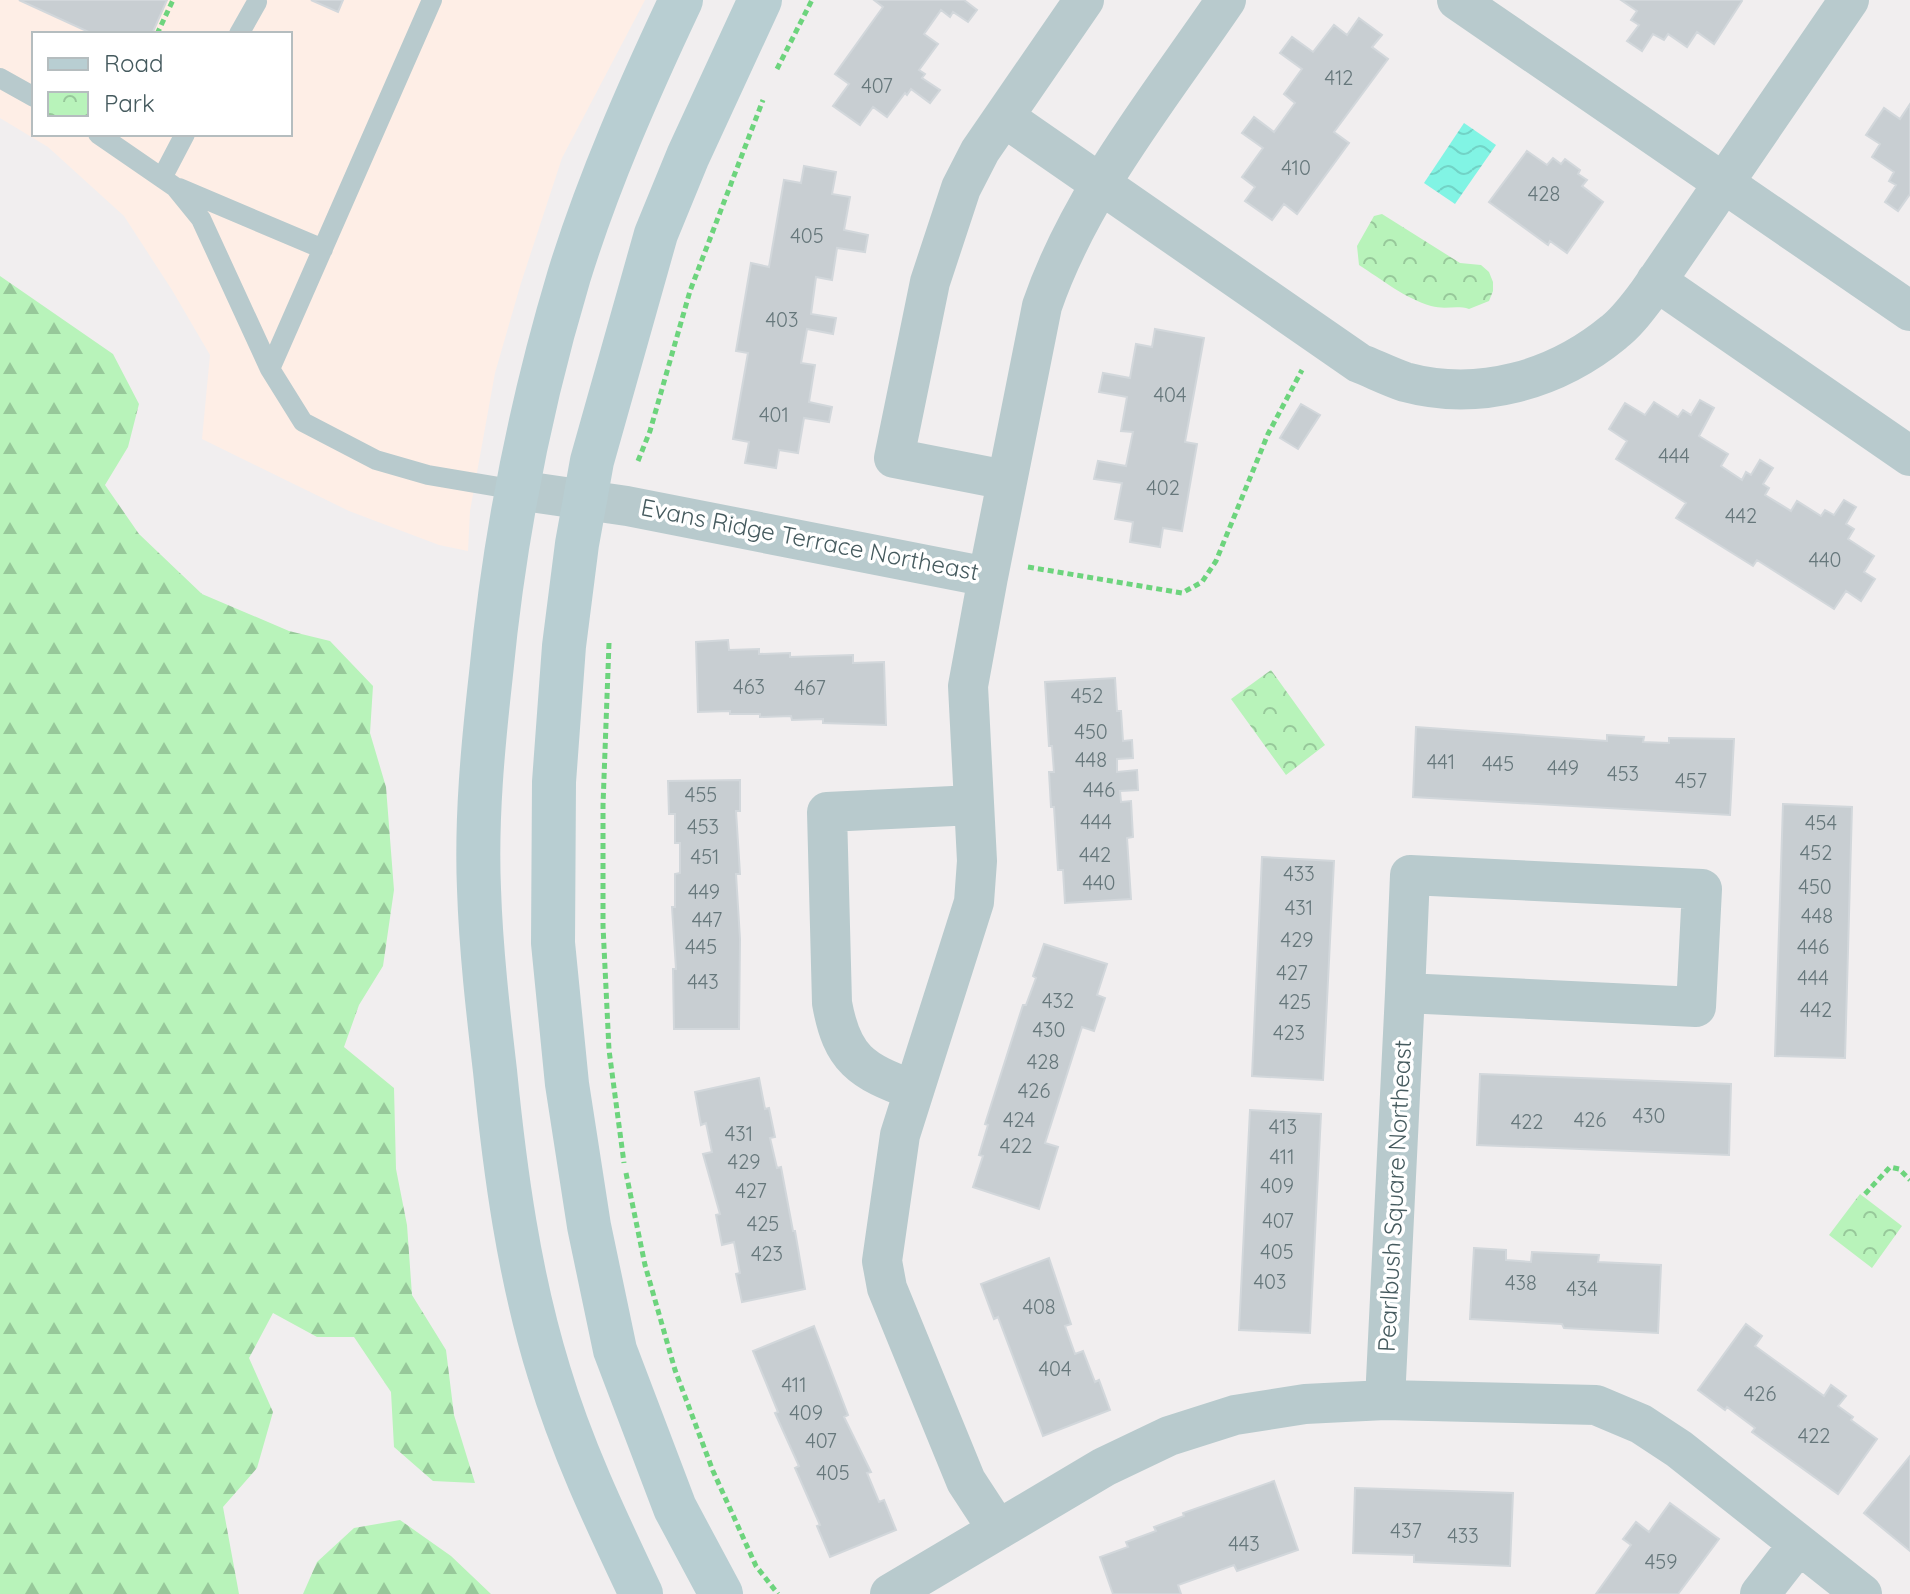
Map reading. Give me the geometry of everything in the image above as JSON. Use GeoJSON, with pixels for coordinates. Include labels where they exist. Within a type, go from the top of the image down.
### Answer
{"type":"FeatureCollection","features":[{"type":"Feature","properties":{"kind":"street"},"geometry":{"type":"LineString","coordinates":[[641,1594],[589,1485],[549,1372],[528,1285],[505,1170],[479,887],[484,742],[497,613],[507,538],[540,380],[570,274],[598,194],[654,57],[681,0]]}},
{"type":"Feature","properties":{"kind":"street"},"geometry":{"type":"LineString","coordinates":[[721,1594],[675,1508],[615,1350],[589,1226],[567,1084],[553,943],[554,782],[564,646],[584,500],[620,355],[656,234],[760,0]]}},
{"type":"Feature","properties":{"kind":"street"},"geometry":{"type":"LineString","coordinates":[[1006,480],[894,458],[930,282],[961,188],[980,151],[1084,0]]}},
{"type":"Feature","properties":{"kind":"street","name":"Evans Ridge Terrace Northeast"},"geometry":{"type":"LineString","coordinates":[[517,490],[990,569],[1042,306],[1055,266],[1101,184],[1226,0]]}},
{"type":"Feature","properties":{"kind":"street"},"geometry":{"type":"LineString","coordinates":[[1457,0],[1910,311]]}},
{"type":"Feature","properties":{"kind":"street"},"geometry":{"type":"LineString","coordinates":[[1004,117],[1359,363],[1405,382],[1453,389],[1498,387],[1541,376],[1581,357],[1617,330],[1647,295],[1849,0]]}},
{"type":"Feature","properties":{"kind":"street"},"geometry":{"type":"LineString","coordinates":[[1656,281],[1910,456]]}},
{"type":"Feature","properties":{"kind":"street"},"geometry":{"type":"LineString","coordinates":[[990,569],[968,686],[977,861],[974,902],[900,1135],[882,1261],[887,1288],[966,1481],[998,1530]]}},
{"type":"Feature","properties":{"kind":"street"},"geometry":{"type":"LineString","coordinates":[[913,1090],[875,1076],[852,1056],[837,1031],[832,1003],[827,812],[974,805]]}},
{"type":"Feature","properties":{"kind":"street","name":"Pearlbush Square Northeast"},"geometry":{"type":"LineString","coordinates":[[1385,1400],[1410,875],[1702,889],[1696,1007],[1405,993]]}},
{"type":"Feature","properties":{"kind":"street"},"geometry":{"type":"LineString","coordinates":[[890,1594],[1104,1467],[1169,1436],[1235,1415],[1305,1404],[1385,1400],[1596,1405],[1641,1424],[1679,1449],[1862,1594]]}},
{"type":"Feature","properties":{"kind":"street"},"geometry":{"type":"LineString","coordinates":[[1760,1594],[1799,1544]]}},
{"type":"Feature","properties":{"kind":"lane"},"geometry":{"type":"LineString","coordinates":[[270,369],[432,0]]}},
{"type":"Feature","properties":{"kind":"lane"},"geometry":{"type":"LineString","coordinates":[[240,32],[257,2]]}},
{"type":"Feature","properties":{"kind":"lane"},"geometry":{"type":"LineString","coordinates":[[0,78],[32,96]]}},
{"type":"Feature","properties":{"kind":"lane"},"geometry":{"type":"LineString","coordinates":[[101,136],[168,182],[323,249]]}},
{"type":"Feature","properties":{"kind":"lane"},"geometry":{"type":"LineString","coordinates":[[168,182],[184,136]]}},
{"type":"Feature","properties":{"kind":"lane"},"geometry":{"type":"LineString","coordinates":[[168,182],[201,219],[270,369],[303,422],[376,460],[428,475],[517,490]]}},
{"type":"Feature","properties":{"kind":"path"},"geometry":{"type":"LineString","coordinates":[[158,32],[173,0]]}},
{"type":"Feature","properties":{"kind":"path"},"geometry":{"type":"LineString","coordinates":[[775,73],[812,0]]}},
{"type":"Feature","properties":{"kind":"path"},"geometry":{"type":"LineString","coordinates":[[634,469],[650,431],[690,291],[763,99]]}},
{"type":"Feature","properties":{"kind":"path"},"geometry":{"type":"LineString","coordinates":[[990,569],[1182,593],[1202,582],[1216,561],[1280,409],[1323,338]]}},
{"type":"Feature","properties":{"kind":"path"},"geometry":{"type":"LineString","coordinates":[[608,638],[603,926],[609,1050],[626,1172],[645,1265],[675,1370],[713,1471],[756,1566],[778,1594]]}},
{"type":"Feature","properties":{"kind":"path"},"geometry":{"type":"LineString","coordinates":[[1865,1194],[1890,1167],[1899,1169],[1910,1180]]}},
{"type":"Feature","properties":{"kind":"shaded area"},"geometry":{"type":"Polygon","coordinates":[[[0,0],[645,0],[562,158],[521,283],[495,373],[470,511],[468,551],[439,545],[349,511],[202,439],[210,355],[124,216],[48,147],[0,118],[0,0]]]}},
{"type":"Feature","properties":{"kind":"green space"},"geometry":{"type":"Polygon","coordinates":[[[1382,214],[1460,263],[1481,265],[1489,272],[1493,282],[1489,301],[1469,309],[1431,306],[1403,294],[1359,265],[1357,246],[1374,216],[1382,214]]]}},
{"type":"Feature","properties":{"kind":"green space"},"geometry":{"type":"Polygon","coordinates":[[[0,276],[113,354],[139,404],[128,447],[105,485],[139,534],[202,594],[289,631],[330,641],[373,686],[370,733],[386,787],[394,890],[383,966],[359,1005],[344,1047],[394,1088],[396,1169],[407,1225],[412,1295],[446,1350],[454,1415],[475,1483],[433,1481],[394,1447],[391,1392],[354,1337],[317,1337],[273,1313],[249,1358],[273,1412],[257,1468],[223,1507],[239,1594],[0,1594],[0,276]]]}},
{"type":"Feature","properties":{"kind":"green space"},"geometry":{"type":"Polygon","coordinates":[[[1271,670],[1325,745],[1286,775],[1231,699],[1271,670]]]}},
{"type":"Feature","properties":{"kind":"green space"},"geometry":{"type":"Polygon","coordinates":[[[1860,1194],[1902,1226],[1872,1268],[1829,1235],[1860,1194]]]}},
{"type":"Feature","properties":{"kind":"green space"},"geometry":{"type":"Polygon","coordinates":[[[400,1520],[451,1556],[491,1594],[303,1594],[317,1562],[354,1528],[400,1520]]]}},
{"type":"Feature","properties":{"kind":"water"},"geometry":{"type":"Polygon","coordinates":[[[1464,123],[1496,145],[1455,204],[1424,183],[1464,123]]]}},
{"type":"Feature","properties":{"kind":"building"},"geometry":{"type":"Polygon","coordinates":[[[19,0],[167,0],[153,32],[89,32],[19,0]]]}},
{"type":"Feature","properties":{"kind":"building"},"geometry":{"type":"Polygon","coordinates":[[[311,0],[343,0],[338,12],[311,0]]]}},
{"type":"Feature","properties":{"kind":"building"},"geometry":{"type":"Polygon","coordinates":[[[874,0],[964,0],[977,10],[968,22],[953,12],[950,17],[941,10],[924,34],[938,44],[919,70],[925,74],[922,78],[940,90],[930,103],[911,89],[887,117],[873,107],[860,125],[833,106],[849,84],[835,74],[883,7],[874,0]]]}},
{"type":"Feature","properties":{"kind":"building"},"geometry":{"type":"Polygon","coordinates":[[[1621,0],[1742,1],[1714,44],[1697,32],[1687,47],[1668,34],[1664,40],[1653,34],[1642,51],[1627,41],[1639,25],[1631,20],[1637,11],[1621,0]]]}},
{"type":"Feature","properties":{"kind":"building"},"geometry":{"type":"Polygon","coordinates":[[[1359,18],[1382,35],[1372,47],[1388,59],[1334,132],[1349,143],[1297,214],[1284,204],[1272,220],[1245,201],[1255,187],[1242,177],[1263,148],[1242,133],[1254,117],[1274,132],[1295,103],[1284,94],[1302,69],[1280,53],[1292,37],[1313,52],[1334,25],[1347,35],[1359,18]]]}},
{"type":"Feature","properties":{"kind":"building"},"geometry":{"type":"Polygon","coordinates":[[[1910,104],[1910,194],[1898,211],[1885,202],[1896,185],[1889,181],[1894,172],[1872,157],[1880,144],[1866,135],[1884,108],[1900,119],[1910,104]]]}},
{"type":"Feature","properties":{"kind":"building"},"geometry":{"type":"Polygon","coordinates":[[[1527,151],[1547,165],[1553,158],[1561,164],[1565,159],[1580,170],[1578,174],[1587,180],[1582,186],[1603,202],[1567,253],[1550,241],[1548,245],[1489,202],[1527,151]]]}},
{"type":"Feature","properties":{"kind":"building"},"geometry":{"type":"Polygon","coordinates":[[[804,166],[836,172],[832,194],[850,197],[844,230],[868,235],[865,252],[837,248],[832,280],[816,277],[811,314],[836,318],[833,334],[807,329],[801,363],[815,365],[809,402],[832,407],[829,422],[804,418],[798,453],[779,450],[776,468],[745,463],[749,442],[733,439],[748,353],[736,351],[751,263],[769,267],[784,180],[801,183],[804,166]]]}},
{"type":"Feature","properties":{"kind":"building"},"geometry":{"type":"Polygon","coordinates":[[[1155,329],[1204,338],[1185,442],[1197,444],[1182,531],[1163,528],[1160,547],[1130,542],[1133,522],[1115,519],[1122,483],[1094,479],[1098,461],[1126,466],[1133,432],[1121,431],[1127,397],[1099,392],[1103,373],[1130,378],[1136,344],[1152,347],[1155,329]]]}},
{"type":"Feature","properties":{"kind":"building"},"geometry":{"type":"Polygon","coordinates":[[[1700,400],[1714,408],[1699,436],[1728,454],[1721,466],[1742,480],[1746,472],[1751,475],[1760,460],[1773,468],[1763,484],[1769,488],[1765,495],[1791,511],[1797,501],[1821,516],[1825,510],[1834,515],[1844,500],[1856,507],[1846,524],[1854,529],[1848,539],[1874,556],[1864,572],[1875,579],[1861,601],[1846,591],[1834,609],[1757,560],[1753,566],[1676,518],[1686,503],[1616,459],[1627,441],[1609,429],[1625,403],[1645,415],[1654,402],[1678,417],[1683,410],[1691,415],[1700,400]]]}},
{"type":"Feature","properties":{"kind":"building"},"geometry":{"type":"Polygon","coordinates":[[[1301,404],[1320,415],[1298,449],[1280,438],[1301,404]]]}},
{"type":"Feature","properties":{"kind":"building"},"geometry":{"type":"Polygon","coordinates":[[[728,640],[729,650],[759,649],[759,654],[790,653],[790,657],[853,655],[853,663],[884,662],[886,725],[823,723],[823,719],[792,720],[791,716],[760,717],[760,714],[730,714],[730,711],[698,712],[696,642],[728,640]]]}},
{"type":"Feature","properties":{"kind":"building"},"geometry":{"type":"Polygon","coordinates":[[[1115,678],[1123,741],[1132,740],[1133,758],[1117,759],[1117,772],[1137,770],[1138,790],[1120,791],[1121,802],[1131,801],[1133,837],[1127,838],[1131,899],[1065,903],[1063,870],[1058,870],[1054,807],[1051,807],[1049,772],[1054,772],[1045,682],[1115,678]]]}},
{"type":"Feature","properties":{"kind":"building"},"geometry":{"type":"Polygon","coordinates":[[[1416,727],[1607,741],[1607,735],[1644,737],[1643,742],[1669,743],[1669,738],[1734,739],[1730,815],[1413,797],[1416,727]]]}},
{"type":"Feature","properties":{"kind":"building"},"geometry":{"type":"Polygon","coordinates":[[[740,780],[740,811],[736,811],[740,874],[736,874],[740,939],[739,1029],[674,1029],[673,969],[676,969],[672,907],[675,907],[675,874],[680,873],[680,843],[675,843],[675,814],[669,814],[668,781],[740,780]]]}},
{"type":"Feature","properties":{"kind":"building"},"geometry":{"type":"Polygon","coordinates":[[[1783,804],[1852,807],[1845,1058],[1775,1056],[1783,804]]]}},
{"type":"Feature","properties":{"kind":"building"},"geometry":{"type":"Polygon","coordinates":[[[1262,857],[1334,861],[1323,1080],[1252,1076],[1262,857]]]}},
{"type":"Feature","properties":{"kind":"building"},"geometry":{"type":"Polygon","coordinates":[[[1044,944],[1107,964],[1097,995],[1105,998],[1094,1031],[1082,1027],[1045,1143],[1058,1147],[1039,1209],[973,1187],[983,1156],[979,1155],[988,1125],[985,1124],[1023,1005],[1026,1005],[1036,978],[1033,976],[1044,944]]]}},
{"type":"Feature","properties":{"kind":"building"},"geometry":{"type":"Polygon","coordinates":[[[1480,1074],[1731,1084],[1729,1155],[1477,1145],[1480,1074]]]}},
{"type":"Feature","properties":{"kind":"building"},"geometry":{"type":"Polygon","coordinates":[[[759,1078],[765,1109],[769,1108],[775,1137],[770,1138],[777,1168],[781,1167],[805,1289],[742,1302],[734,1242],[722,1245],[716,1215],[720,1214],[703,1154],[712,1152],[706,1123],[701,1125],[695,1092],[759,1078]]]}},
{"type":"Feature","properties":{"kind":"building"},"geometry":{"type":"Polygon","coordinates":[[[1250,1110],[1321,1114],[1310,1333],[1239,1330],[1250,1110]]]}},
{"type":"Feature","properties":{"kind":"building"},"geometry":{"type":"Polygon","coordinates":[[[1474,1248],[1506,1250],[1506,1260],[1531,1262],[1532,1252],[1599,1255],[1598,1262],[1661,1265],[1658,1333],[1470,1319],[1474,1248]]]}},
{"type":"Feature","properties":{"kind":"building"},"geometry":{"type":"Polygon","coordinates":[[[1049,1258],[1071,1324],[1065,1326],[1075,1354],[1083,1351],[1095,1382],[1099,1380],[1110,1410],[1043,1436],[998,1317],[994,1319],[981,1284],[1049,1258]]]}},
{"type":"Feature","properties":{"kind":"building"},"geometry":{"type":"Polygon","coordinates":[[[1746,1324],[1762,1336],[1755,1346],[1824,1396],[1831,1385],[1846,1396],[1838,1406],[1877,1439],[1838,1494],[1752,1432],[1755,1428],[1727,1407],[1725,1410],[1698,1390],[1746,1324]]]}},
{"type":"Feature","properties":{"kind":"building"},"geometry":{"type":"Polygon","coordinates":[[[814,1326],[848,1415],[844,1417],[871,1472],[867,1473],[879,1502],[884,1500],[896,1530],[830,1557],[817,1526],[820,1525],[795,1468],[799,1466],[775,1413],[778,1412],[753,1351],[814,1326]]]}},
{"type":"Feature","properties":{"kind":"building"},"geometry":{"type":"Polygon","coordinates":[[[1910,1456],[1910,1551],[1864,1513],[1910,1456]]]}},
{"type":"Feature","properties":{"kind":"building"},"geometry":{"type":"Polygon","coordinates":[[[1274,1481],[1298,1550],[1237,1571],[1234,1565],[1178,1585],[1181,1594],[1113,1594],[1100,1557],[1128,1547],[1126,1542],[1156,1531],[1154,1527],[1184,1516],[1183,1513],[1274,1481]]]}},
{"type":"Feature","properties":{"kind":"building"},"geometry":{"type":"Polygon","coordinates":[[[1355,1488],[1513,1493],[1510,1566],[1414,1562],[1414,1555],[1353,1553],[1355,1488]]]}},
{"type":"Feature","properties":{"kind":"building"},"geometry":{"type":"Polygon","coordinates":[[[1670,1503],[1719,1539],[1678,1594],[1596,1594],[1631,1545],[1623,1539],[1636,1522],[1649,1532],[1670,1503]]]}}]}
